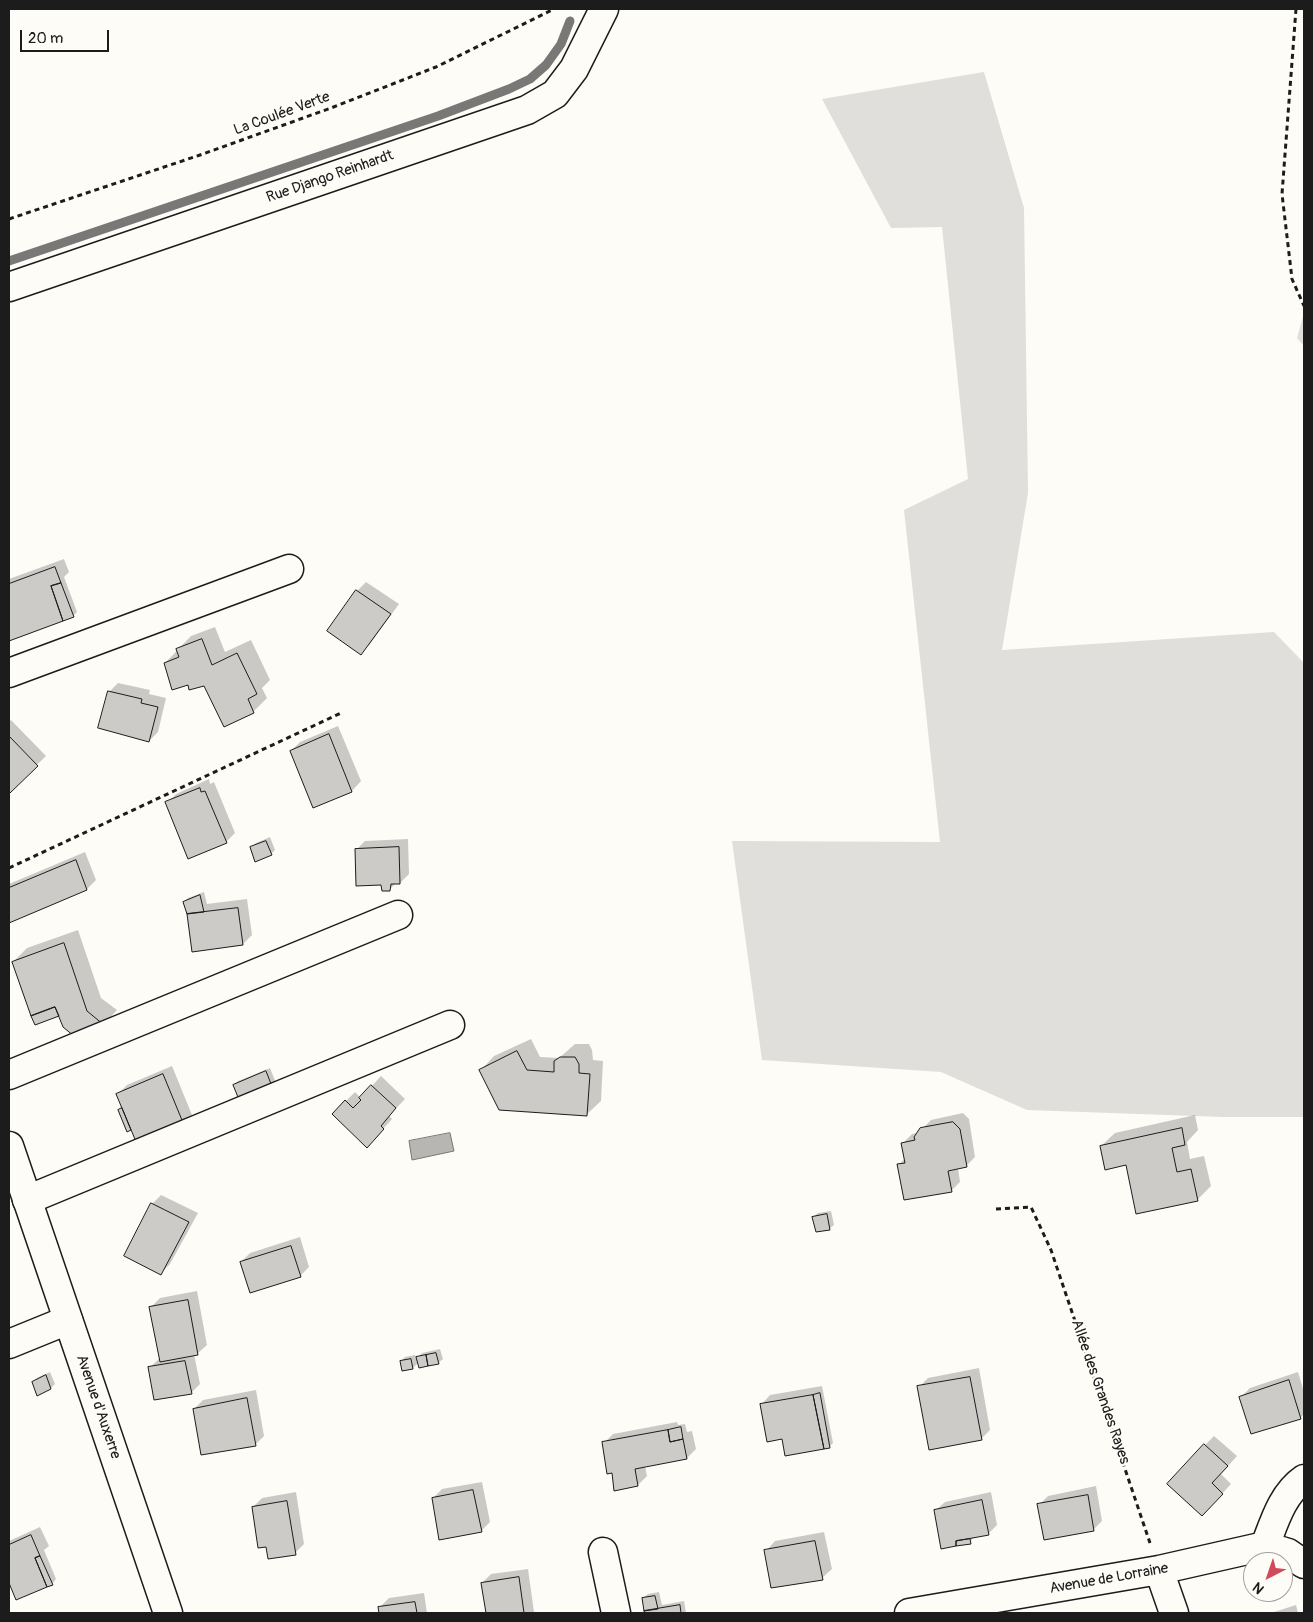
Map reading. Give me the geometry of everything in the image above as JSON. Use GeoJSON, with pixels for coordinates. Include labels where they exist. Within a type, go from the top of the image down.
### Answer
{"type":"FeatureCollection","features":[{"type":"Feature","properties":{"kind":"street","name":"Rue Django Reinhardt"},"geometry":{"type":"LineString","coordinates":[[9,287],[527,110],[555,94],[574,69],[594,15]]}},
{"type":"Feature","properties":{"kind":"street"},"geometry":{"type":"LineString","coordinates":[[9,673],[289,569]]}},
{"type":"Feature","properties":{"kind":"street"},"geometry":{"type":"LineString","coordinates":[[9,1075],[398,915]]}},
{"type":"Feature","properties":{"kind":"street"},"geometry":{"type":"LineString","coordinates":[[27,1200],[450,1026]]}},
{"type":"Feature","properties":{"kind":"street","name":"Avenue d'Auxerre"},"geometry":{"type":"LineString","coordinates":[[9,1146],[168,1613]]}},
{"type":"Feature","properties":{"kind":"street"},"geometry":{"type":"LineString","coordinates":[[9,1344],[68,1320]]}},
{"type":"Feature","properties":{"kind":"street"},"geometry":{"type":"LineString","coordinates":[[1304,1479],[1297,1484],[1279,1511],[1265,1546],[1288,1553],[1304,1564]]}},
{"type":"Feature","properties":{"kind":"street","name":"Avenue de Lorraine"},"geometry":{"type":"LineString","coordinates":[[909,1613],[1159,1570],[1265,1546]]}},
{"type":"Feature","properties":{"kind":"street"},"geometry":{"type":"LineString","coordinates":[[603,1552],[616,1613]]}},
{"type":"Feature","properties":{"kind":"street"},"geometry":{"type":"LineString","coordinates":[[1159,1570],[1174,1613]]}},
{"type":"Feature","properties":{"kind":"path","name":"La Coulée Verte"},"geometry":{"type":"LineString","coordinates":[[9,219],[200,155],[331,108],[436,67],[554,9]]}},
{"type":"Feature","properties":{"kind":"path"},"geometry":{"type":"LineString","coordinates":[[1296,9],[1282,194],[1292,279],[1304,306]]}},
{"type":"Feature","properties":{"kind":"path"},"geometry":{"type":"LineString","coordinates":[[9,868],[341,713]]}},
{"type":"Feature","properties":{"kind":"path","name":"Allée des Grandes Rayes"},"geometry":{"type":"LineString","coordinates":[[996,1209],[1031,1207],[1051,1250],[1159,1570]]}},
{"type":"Feature","properties":{"kind":"shaded area"},"geometry":{"type":"Polygon","coordinates":[[[984,72],[1024,208],[1028,493],[1002,650],[1274,632],[1304,663],[1304,1117],[1223,1117],[1027,1110],[941,1072],[762,1060],[732,841],[940,842],[904,510],[968,479],[942,227],[891,228],[822,99],[984,72]]]}},
{"type":"Feature","properties":{"kind":"shaded area"},"geometry":{"type":"Polygon","coordinates":[[[1304,313],[1304,346],[1297,338],[1304,313]]]}},
{"type":"Feature","properties":{"kind":"shaded area"},"geometry":{"type":"Polygon","coordinates":[[[450,1133],[454,1151],[412,1160],[409,1141],[450,1133]]]}},
{"type":"Feature","properties":{"kind":"building"},"geometry":{"type":"Polygon","coordinates":[[[55,567],[61,583],[51,586],[63,621],[9,641],[9,584],[55,567]]]}},
{"type":"Feature","properties":{"kind":"building"},"geometry":{"type":"Polygon","coordinates":[[[61,583],[74,617],[63,621],[51,586],[61,583]]]}},
{"type":"Feature","properties":{"kind":"building"},"geometry":{"type":"Polygon","coordinates":[[[356,590],[391,614],[361,655],[327,631],[356,590]]]}},
{"type":"Feature","properties":{"kind":"building"},"geometry":{"type":"Polygon","coordinates":[[[202,639],[212,665],[237,653],[257,694],[248,699],[254,713],[224,727],[204,686],[189,690],[188,685],[172,690],[164,663],[179,657],[176,649],[202,639]]]}},
{"type":"Feature","properties":{"kind":"building"},"geometry":{"type":"Polygon","coordinates":[[[108,691],[142,699],[141,703],[158,707],[149,742],[98,728],[108,691]]]}},
{"type":"Feature","properties":{"kind":"building"},"geometry":{"type":"Polygon","coordinates":[[[329,734],[352,792],[313,808],[290,751],[329,734]]]}},
{"type":"Feature","properties":{"kind":"building"},"geometry":{"type":"Polygon","coordinates":[[[9,736],[38,766],[9,794],[9,736]]]}},
{"type":"Feature","properties":{"kind":"building"},"geometry":{"type":"Polygon","coordinates":[[[200,788],[201,792],[205,791],[227,843],[188,859],[165,802],[200,788]]]}},
{"type":"Feature","properties":{"kind":"building"},"geometry":{"type":"Polygon","coordinates":[[[266,841],[272,855],[255,862],[250,847],[266,841]]]}},
{"type":"Feature","properties":{"kind":"building"},"geometry":{"type":"Polygon","coordinates":[[[399,847],[400,884],[391,884],[390,891],[382,891],[381,885],[356,886],[355,849],[399,847]]]}},
{"type":"Feature","properties":{"kind":"building"},"geometry":{"type":"Polygon","coordinates":[[[76,860],[87,890],[9,923],[9,888],[76,860]]]}},
{"type":"Feature","properties":{"kind":"building"},"geometry":{"type":"Polygon","coordinates":[[[200,895],[204,912],[187,914],[183,902],[200,895]]]}},
{"type":"Feature","properties":{"kind":"building"},"geometry":{"type":"Polygon","coordinates":[[[238,908],[243,945],[192,952],[187,914],[238,908]]]}},
{"type":"Feature","properties":{"kind":"building"},"geometry":{"type":"Polygon","coordinates":[[[64,943],[87,1011],[104,1025],[75,1037],[63,1027],[55,1007],[31,1016],[12,962],[64,943]]]}},
{"type":"Feature","properties":{"kind":"building"},"geometry":{"type":"Polygon","coordinates":[[[55,1007],[59,1016],[35,1025],[31,1016],[55,1007]]]}},
{"type":"Feature","properties":{"kind":"building"},"geometry":{"type":"Polygon","coordinates":[[[517,1051],[527,1070],[554,1072],[554,1061],[560,1057],[575,1057],[579,1064],[579,1073],[590,1074],[587,1116],[499,1110],[479,1070],[517,1051]]]}},
{"type":"Feature","properties":{"kind":"building"},"geometry":{"type":"Polygon","coordinates":[[[266,1071],[273,1089],[240,1102],[233,1085],[266,1071]]]}},
{"type":"Feature","properties":{"kind":"building"},"geometry":{"type":"Polygon","coordinates":[[[163,1074],[184,1125],[137,1144],[116,1094],[163,1074]]]}},
{"type":"Feature","properties":{"kind":"building"},"geometry":{"type":"Polygon","coordinates":[[[371,1085],[396,1108],[381,1126],[384,1129],[367,1148],[332,1114],[345,1100],[353,1108],[371,1085]]]}},
{"type":"Feature","properties":{"kind":"building"},"geometry":{"type":"Polygon","coordinates":[[[122,1108],[131,1130],[127,1132],[118,1110],[122,1108]]]}},
{"type":"Feature","properties":{"kind":"building"},"geometry":{"type":"Polygon","coordinates":[[[953,1122],[960,1129],[967,1167],[948,1171],[952,1192],[904,1200],[897,1164],[905,1163],[901,1143],[915,1140],[914,1137],[920,1128],[953,1122]]]}},
{"type":"Feature","properties":{"kind":"building"},"geometry":{"type":"Polygon","coordinates":[[[1182,1128],[1185,1145],[1172,1148],[1177,1172],[1191,1169],[1198,1201],[1136,1214],[1126,1165],[1105,1170],[1100,1146],[1182,1128]]]}},
{"type":"Feature","properties":{"kind":"building"},"geometry":{"type":"Polygon","coordinates":[[[151,1203],[189,1222],[161,1275],[124,1256],[151,1203]]]}},
{"type":"Feature","properties":{"kind":"building"},"geometry":{"type":"Polygon","coordinates":[[[827,1214],[830,1230],[816,1232],[812,1217],[827,1214]]]}},
{"type":"Feature","properties":{"kind":"building"},"geometry":{"type":"Polygon","coordinates":[[[291,1246],[301,1277],[250,1293],[240,1262],[291,1246]]]}},
{"type":"Feature","properties":{"kind":"building"},"geometry":{"type":"Polygon","coordinates":[[[188,1300],[198,1355],[160,1362],[149,1307],[188,1300]]]}},
{"type":"Feature","properties":{"kind":"building"},"geometry":{"type":"Polygon","coordinates":[[[436,1353],[439,1364],[428,1366],[426,1355],[436,1353]]]}},
{"type":"Feature","properties":{"kind":"building"},"geometry":{"type":"Polygon","coordinates":[[[426,1355],[428,1366],[419,1368],[416,1357],[426,1355]]]}},
{"type":"Feature","properties":{"kind":"building"},"geometry":{"type":"Polygon","coordinates":[[[411,1359],[413,1369],[402,1371],[400,1361],[411,1359]]]}},
{"type":"Feature","properties":{"kind":"building"},"geometry":{"type":"Polygon","coordinates":[[[185,1361],[192,1394],[154,1400],[148,1367],[185,1361]]]}},
{"type":"Feature","properties":{"kind":"building"},"geometry":{"type":"Polygon","coordinates":[[[46,1375],[51,1389],[37,1396],[32,1382],[46,1375]]]}},
{"type":"Feature","properties":{"kind":"building"},"geometry":{"type":"Polygon","coordinates":[[[970,1377],[982,1440],[929,1450],[917,1386],[970,1377]]]}},
{"type":"Feature","properties":{"kind":"building"},"geometry":{"type":"Polygon","coordinates":[[[1289,1380],[1301,1419],[1251,1434],[1239,1397],[1289,1380]]]}},
{"type":"Feature","properties":{"kind":"building"},"geometry":{"type":"Polygon","coordinates":[[[820,1393],[830,1448],[824,1449],[813,1395],[820,1393]]]}},
{"type":"Feature","properties":{"kind":"building"},"geometry":{"type":"Polygon","coordinates":[[[813,1395],[824,1449],[785,1456],[782,1439],[767,1442],[760,1404],[813,1395]]]}},
{"type":"Feature","properties":{"kind":"building"},"geometry":{"type":"Polygon","coordinates":[[[247,1398],[256,1446],[201,1455],[193,1409],[247,1398]]]}},
{"type":"Feature","properties":{"kind":"building"},"geometry":{"type":"Polygon","coordinates":[[[681,1427],[683,1439],[670,1442],[668,1430],[681,1427]]]}},
{"type":"Feature","properties":{"kind":"building"},"geometry":{"type":"Polygon","coordinates":[[[668,1430],[670,1442],[683,1439],[687,1459],[635,1469],[638,1486],[614,1491],[612,1473],[607,1474],[602,1442],[668,1430]]]}},
{"type":"Feature","properties":{"kind":"building"},"geometry":{"type":"Polygon","coordinates":[[[1204,1444],[1228,1466],[1212,1483],[1223,1494],[1202,1516],[1167,1484],[1204,1444]]]}},
{"type":"Feature","properties":{"kind":"building"},"geometry":{"type":"Polygon","coordinates":[[[473,1490],[482,1532],[439,1540],[432,1498],[473,1490]]]}},
{"type":"Feature","properties":{"kind":"building"},"geometry":{"type":"Polygon","coordinates":[[[1088,1495],[1094,1531],[1044,1540],[1037,1504],[1088,1495]]]}},
{"type":"Feature","properties":{"kind":"building"},"geometry":{"type":"Polygon","coordinates":[[[982,1500],[989,1535],[956,1541],[956,1546],[941,1549],[934,1510],[982,1500]]]}},
{"type":"Feature","properties":{"kind":"building"},"geometry":{"type":"Polygon","coordinates":[[[287,1501],[296,1555],[268,1559],[266,1547],[258,1548],[252,1507],[287,1501]]]}},
{"type":"Feature","properties":{"kind":"building"},"geometry":{"type":"Polygon","coordinates":[[[31,1535],[40,1556],[35,1558],[47,1587],[16,1600],[9,1583],[9,1545],[31,1535]]]}},
{"type":"Feature","properties":{"kind":"building"},"geometry":{"type":"Polygon","coordinates":[[[970,1539],[971,1544],[956,1546],[956,1541],[970,1539]]]}},
{"type":"Feature","properties":{"kind":"building"},"geometry":{"type":"Polygon","coordinates":[[[815,1541],[823,1580],[771,1588],[764,1550],[815,1541]]]}},
{"type":"Feature","properties":{"kind":"building"},"geometry":{"type":"Polygon","coordinates":[[[40,1556],[53,1585],[47,1587],[35,1558],[40,1556]]]}},
{"type":"Feature","properties":{"kind":"building"},"geometry":{"type":"Polygon","coordinates":[[[519,1577],[524,1613],[486,1613],[481,1583],[519,1577]]]}},
{"type":"Feature","properties":{"kind":"building"},"geometry":{"type":"Polygon","coordinates":[[[655,1596],[658,1609],[644,1611],[642,1598],[655,1596]]]}},
{"type":"Feature","properties":{"kind":"building"},"geometry":{"type":"Polygon","coordinates":[[[415,1602],[417,1613],[379,1613],[378,1607],[415,1602]]]}},
{"type":"Feature","properties":{"kind":"building"},"geometry":{"type":"Polygon","coordinates":[[[680,1605],[681,1613],[645,1613],[644,1611],[680,1605]]]}},
{"type":"Feature","properties":{"kind":"waterway"},"geometry":{"type":"LineString","coordinates":[[9,261],[438,116],[509,89],[530,79],[546,65],[561,44],[570,21]]}}]}
